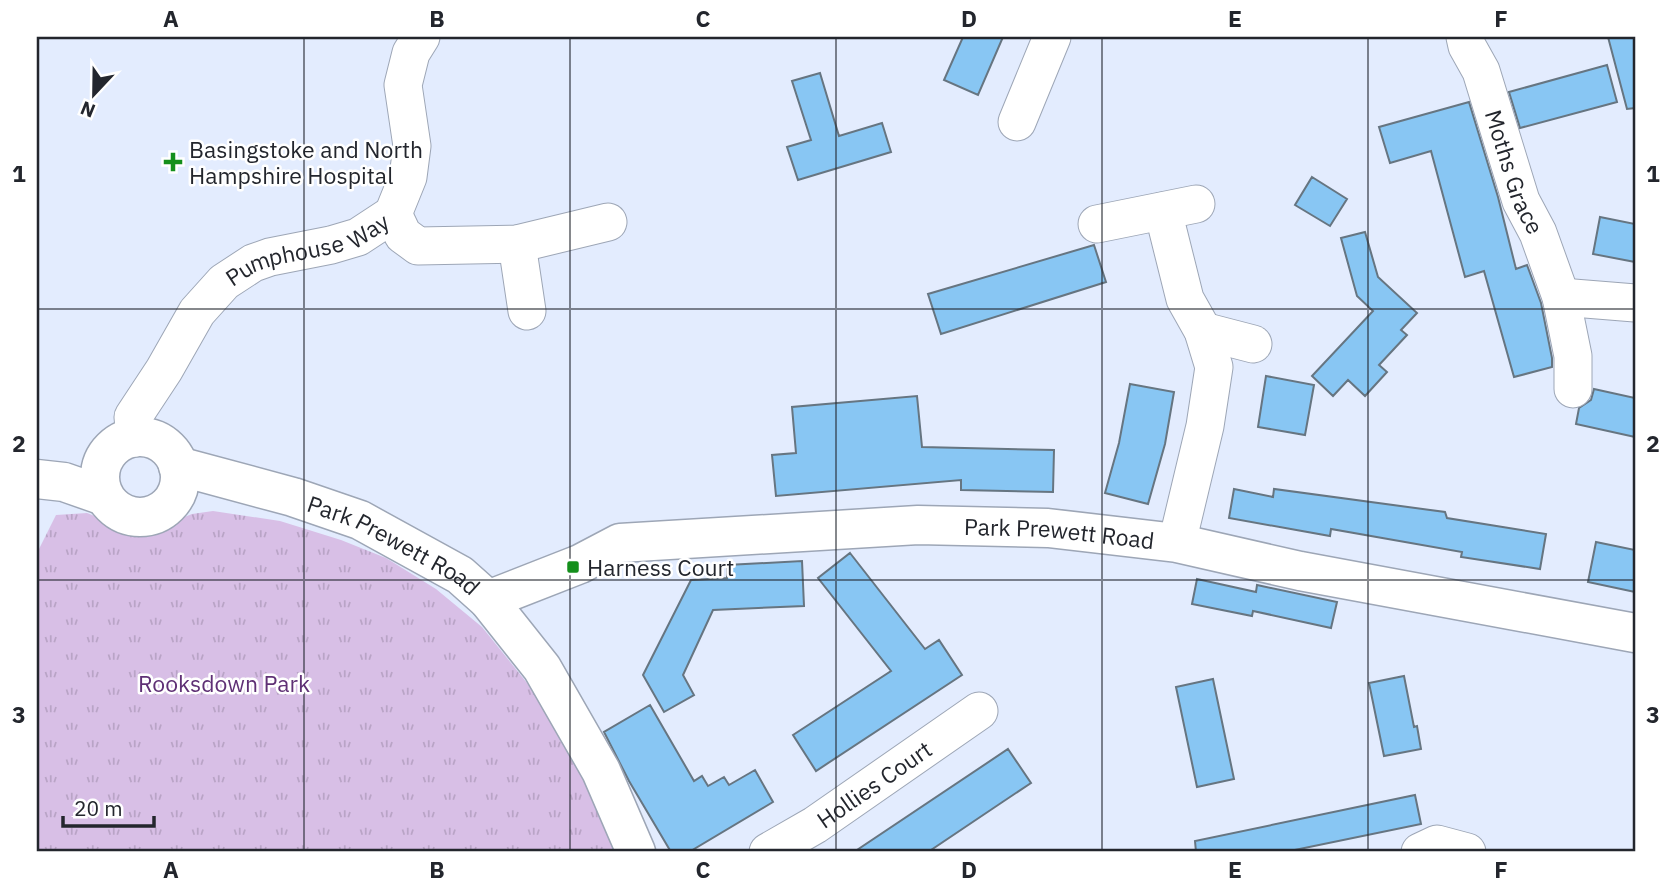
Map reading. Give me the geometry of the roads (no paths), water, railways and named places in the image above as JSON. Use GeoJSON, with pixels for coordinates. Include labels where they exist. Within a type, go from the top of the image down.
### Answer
{"type":"FeatureCollection","features":[{"type":"Feature","properties":{"kind":"street","name":"Pumphouse Way"},"geometry":{"type":"LineString","coordinates":[[142,465],[133,417],[197,312],[215,290],[236,272],[270,257],[346,242],[371,230],[393,214],[408,177],[412,146],[403,85],[411,53],[421,37]]}},
{"type":"Feature","properties":{"kind":"street"},"geometry":{"type":"LineString","coordinates":[[1017,122],[1052,37]]}},
{"type":"Feature","properties":{"kind":"street","name":"Moths Grace"},"geometry":{"type":"LineString","coordinates":[[1466,41],[1481,71],[1521,201],[1538,233],[1561,297],[1573,356],[1573,388]]}},
{"type":"Feature","properties":{"kind":"street"},"geometry":{"type":"LineString","coordinates":[[1097,224],[1179,208],[1185,299],[1203,331],[1214,368],[1205,426],[1177,543]]}},
{"type":"Feature","properties":{"kind":"street"},"geometry":{"type":"LineString","coordinates":[[393,214],[403,235],[418,246],[517,244],[608,222]]}},
{"type":"Feature","properties":{"kind":"street"},"geometry":{"type":"LineString","coordinates":[[517,244],[527,311]]}},
{"type":"Feature","properties":{"kind":"street"},"geometry":{"type":"LineString","coordinates":[[1561,297],[1635,303]]}},
{"type":"Feature","properties":{"kind":"street"},"geometry":{"type":"LineString","coordinates":[[1203,331],[1254,344]]}},
{"type":"Feature","properties":{"kind":"street","name":"Park Prewett Road"},"geometry":{"type":"LineString","coordinates":[[37,472],[76,461],[142,465],[230,488],[293,497],[360,520],[460,575],[488,600],[542,668],[601,771],[636,852]]}},
{"type":"Feature","properties":{"kind":"street"},"geometry":{"type":"LineString","coordinates":[[37,478],[64,482],[142,465]]}},
{"type":"Feature","properties":{"kind":"street","name":"Park Prewett Road"},"geometry":{"type":"LineString","coordinates":[[488,600],[580,564],[621,543],[918,525],[1048,527],[1177,543],[1300,571],[1635,633]]}},
{"type":"Feature","properties":{"kind":"street","name":"Hollies Court"},"geometry":{"type":"LineString","coordinates":[[768,852],[816,825],[979,711]]}},
{"type":"Feature","properties":{"kind":"street"},"geometry":{"type":"LineString","coordinates":[[1420,852],[1437,844],[1467,852]]}},
{"type":"Feature","properties":{"kind":"place","name":"Basingstoke and North Hampshire Hospital"},"geometry":{"type":"Point","coordinates":[173,162]}},
{"type":"Feature","properties":{"kind":"place","name":"Harness Court"},"geometry":{"type":"Point","coordinates":[573,567]}},
{"type":"Feature","properties":{"kind":"park label","name":"Rooksdown Park"},"geometry":{"type":"Point","coordinates":[224,683]}}]}
